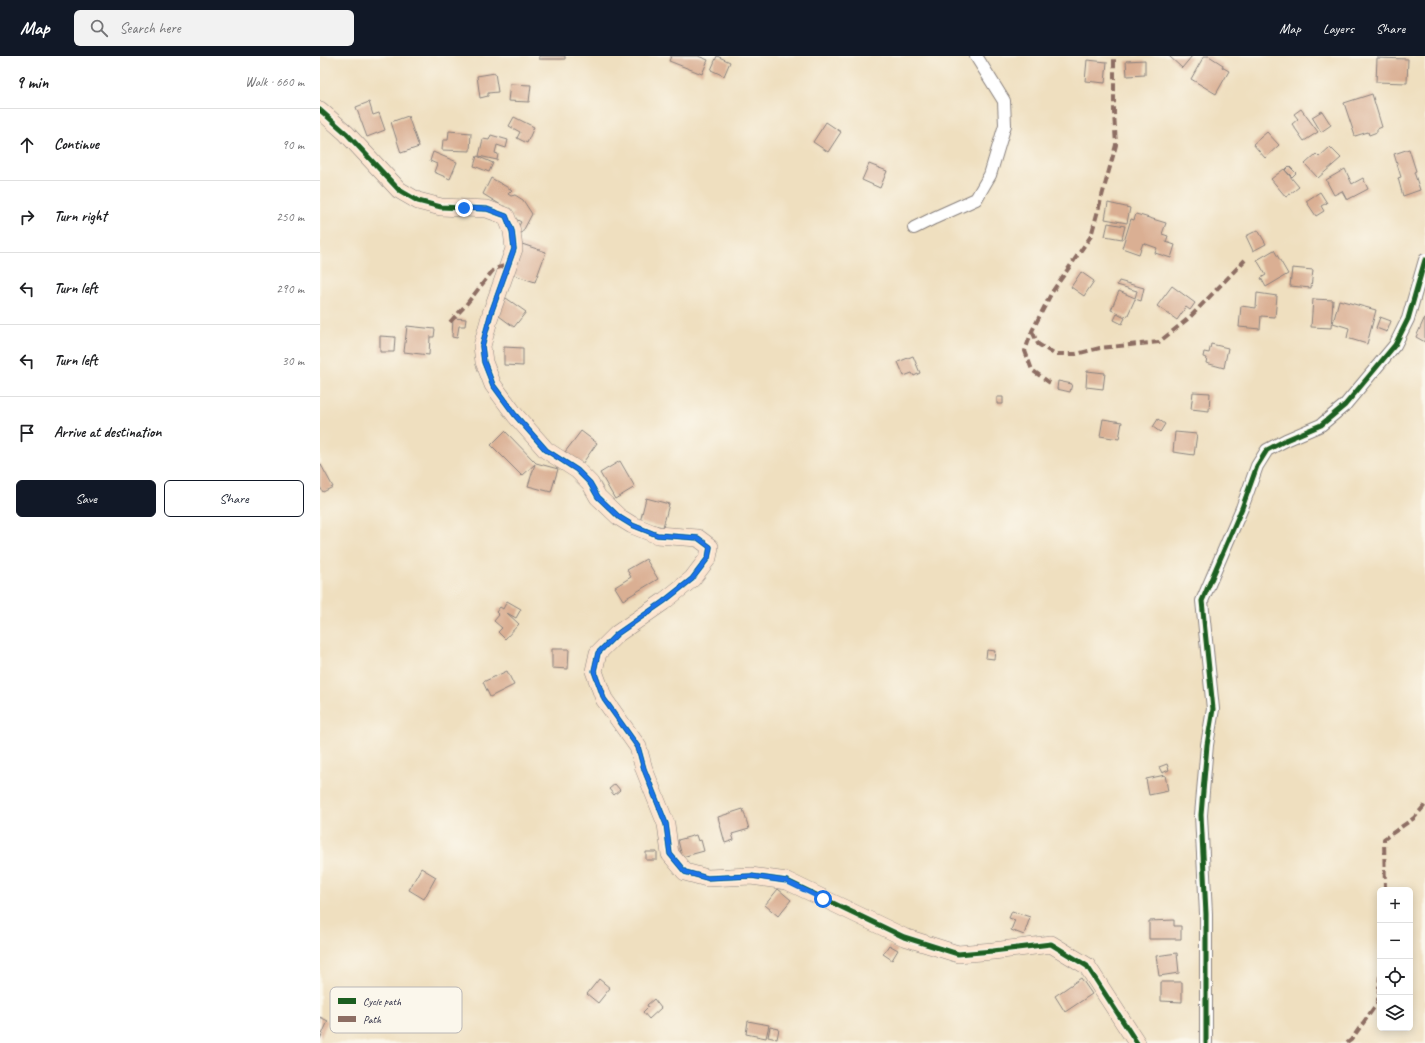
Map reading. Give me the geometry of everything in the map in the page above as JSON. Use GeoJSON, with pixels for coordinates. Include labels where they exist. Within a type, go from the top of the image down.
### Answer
{"type":"FeatureCollection","features":[{"type":"Feature","properties":{"kind":"street"},"geometry":{"type":"LineString","coordinates":[[914,228],[976,199],[990,175],[1005,125],[1004,101],[976,56]]}},
{"type":"Feature","properties":{"kind":"street"},"geometry":{"type":"LineString","coordinates":[[320,110],[346,133],[399,190],[418,201],[441,207],[487,209],[506,216],[512,231],[514,249],[491,313],[482,346],[484,362],[493,385],[515,415],[546,450],[577,470],[590,483],[598,497],[619,517],[632,525],[657,535],[698,538],[710,547],[708,558],[692,579],[663,602],[617,634],[598,653],[594,671],[604,699],[638,747],[646,775],[666,824],[670,854],[685,872],[707,878],[751,876],[786,881],[904,937],[958,954],[1050,944],[1087,966],[1137,1043]]}},
{"type":"Feature","properties":{"kind":"street"},"geometry":{"type":"LineString","coordinates":[[1206,1043],[1206,914],[1201,815],[1207,745],[1213,708],[1202,601],[1242,508],[1257,466],[1267,450],[1321,425],[1345,405],[1395,345],[1408,319],[1425,260]]}},
{"type":"Feature","properties":{"kind":"building"},"geometry":{"type":"Polygon","coordinates":[[[539,56],[565,56],[565,59],[539,59],[539,56]]]}},
{"type":"Feature","properties":{"kind":"building"},"geometry":{"type":"Polygon","coordinates":[[[671,56],[698,56],[708,60],[702,74],[669,61],[671,56]]]}},
{"type":"Feature","properties":{"kind":"building"},"geometry":{"type":"Polygon","coordinates":[[[717,56],[730,62],[724,76],[711,70],[717,56]]]}},
{"type":"Feature","properties":{"kind":"building"},"geometry":{"type":"Polygon","coordinates":[[[1169,56],[1192,56],[1182,68],[1169,56]]]}},
{"type":"Feature","properties":{"kind":"building"},"geometry":{"type":"Polygon","coordinates":[[[1204,56],[1209,56],[1229,71],[1216,94],[1191,79],[1204,56]]]}},
{"type":"Feature","properties":{"kind":"building"},"geometry":{"type":"Polygon","coordinates":[[[1377,58],[1408,59],[1407,83],[1376,82],[1377,58]]]}},
{"type":"Feature","properties":{"kind":"building"},"geometry":{"type":"Polygon","coordinates":[[[1087,60],[1107,62],[1105,83],[1085,81],[1087,60]]]}},
{"type":"Feature","properties":{"kind":"building"},"geometry":{"type":"Polygon","coordinates":[[[1145,60],[1145,75],[1127,76],[1126,61],[1145,60]]]}},
{"type":"Feature","properties":{"kind":"building"},"geometry":{"type":"Polygon","coordinates":[[[495,73],[498,92],[488,93],[488,96],[480,98],[477,76],[495,73]]]}},
{"type":"Feature","properties":{"kind":"building"},"geometry":{"type":"Polygon","coordinates":[[[510,84],[531,85],[529,102],[508,101],[510,84]]]}},
{"type":"Feature","properties":{"kind":"building"},"geometry":{"type":"Polygon","coordinates":[[[1372,94],[1382,127],[1377,129],[1377,132],[1369,135],[1368,132],[1355,136],[1344,103],[1372,94]]]}},
{"type":"Feature","properties":{"kind":"building"},"geometry":{"type":"Polygon","coordinates":[[[369,102],[373,115],[379,113],[385,130],[367,137],[356,107],[369,102]]]}},
{"type":"Feature","properties":{"kind":"building"},"geometry":{"type":"Polygon","coordinates":[[[1301,109],[1318,132],[1304,141],[1292,124],[1298,119],[1294,114],[1301,109]]]}},
{"type":"Feature","properties":{"kind":"building"},"geometry":{"type":"Polygon","coordinates":[[[1322,111],[1331,125],[1321,132],[1312,117],[1322,111]]]}},
{"type":"Feature","properties":{"kind":"building"},"geometry":{"type":"Polygon","coordinates":[[[408,116],[419,147],[401,153],[391,122],[408,116]]]}},
{"type":"Feature","properties":{"kind":"building"},"geometry":{"type":"Polygon","coordinates":[[[514,117],[534,127],[527,143],[517,138],[520,132],[509,126],[514,117]]]}},
{"type":"Feature","properties":{"kind":"building"},"geometry":{"type":"Polygon","coordinates":[[[826,122],[841,132],[828,152],[813,142],[826,122]]]}},
{"type":"Feature","properties":{"kind":"building"},"geometry":{"type":"Polygon","coordinates":[[[449,131],[471,133],[470,151],[442,150],[443,140],[448,140],[449,131]]]}},
{"type":"Feature","properties":{"kind":"building"},"geometry":{"type":"Polygon","coordinates":[[[1267,132],[1279,145],[1265,158],[1253,144],[1267,132]]]}},
{"type":"Feature","properties":{"kind":"building"},"geometry":{"type":"Polygon","coordinates":[[[491,135],[508,140],[506,148],[497,145],[495,153],[498,154],[497,160],[479,156],[483,139],[489,140],[491,135]]]}},
{"type":"Feature","properties":{"kind":"building"},"geometry":{"type":"Polygon","coordinates":[[[1330,147],[1341,158],[1318,178],[1305,164],[1316,154],[1319,157],[1330,147]]]}},
{"type":"Feature","properties":{"kind":"building"},"geometry":{"type":"Polygon","coordinates":[[[1409,149],[1420,190],[1403,196],[1398,178],[1401,177],[1394,154],[1409,149]]]}},
{"type":"Feature","properties":{"kind":"building"},"geometry":{"type":"Polygon","coordinates":[[[433,152],[457,162],[450,179],[434,172],[437,164],[430,161],[433,152]]]}},
{"type":"Feature","properties":{"kind":"building"},"geometry":{"type":"Polygon","coordinates":[[[477,156],[493,163],[489,172],[474,166],[477,156]]]}},
{"type":"Feature","properties":{"kind":"building"},"geometry":{"type":"Polygon","coordinates":[[[869,164],[887,171],[880,188],[862,180],[869,164]]]}},
{"type":"Feature","properties":{"kind":"building"},"geometry":{"type":"Polygon","coordinates":[[[1289,166],[1296,173],[1292,177],[1285,170],[1289,166]]]}},
{"type":"Feature","properties":{"kind":"building"},"geometry":{"type":"Polygon","coordinates":[[[1284,169],[1299,187],[1286,197],[1271,179],[1284,169]]]}},
{"type":"Feature","properties":{"kind":"building"},"geometry":{"type":"Polygon","coordinates":[[[1345,169],[1352,184],[1363,178],[1368,189],[1347,200],[1342,191],[1334,195],[1326,180],[1345,169]]]}},
{"type":"Feature","properties":{"kind":"building"},"geometry":{"type":"Polygon","coordinates":[[[491,178],[512,190],[508,194],[511,196],[515,195],[523,200],[532,214],[522,233],[516,231],[521,222],[511,216],[514,213],[483,194],[491,178]]]}},
{"type":"Feature","properties":{"kind":"building"},"geometry":{"type":"Polygon","coordinates":[[[1320,192],[1327,203],[1321,206],[1324,211],[1316,216],[1306,201],[1320,192]]]}},
{"type":"Feature","properties":{"kind":"building"},"geometry":{"type":"Polygon","coordinates":[[[1108,203],[1130,208],[1127,223],[1105,219],[1108,203]]]}},
{"type":"Feature","properties":{"kind":"building"},"geometry":{"type":"Polygon","coordinates":[[[1136,214],[1166,223],[1162,234],[1168,236],[1166,242],[1175,245],[1171,258],[1155,253],[1157,248],[1143,243],[1139,254],[1122,248],[1131,219],[1134,220],[1136,214]]]}},
{"type":"Feature","properties":{"kind":"building"},"geometry":{"type":"Polygon","coordinates":[[[1108,223],[1125,226],[1122,239],[1105,236],[1108,223]]]}},
{"type":"Feature","properties":{"kind":"building"},"geometry":{"type":"Polygon","coordinates":[[[1258,230],[1266,244],[1253,251],[1246,236],[1258,230]]]}},
{"type":"Feature","properties":{"kind":"building"},"geometry":{"type":"Polygon","coordinates":[[[519,243],[546,252],[535,282],[508,273],[519,243]]]}},
{"type":"Feature","properties":{"kind":"building"},"geometry":{"type":"Polygon","coordinates":[[[1274,250],[1288,274],[1266,287],[1261,278],[1266,275],[1257,260],[1274,250]]]}},
{"type":"Feature","properties":{"kind":"building"},"geometry":{"type":"Polygon","coordinates":[[[1292,268],[1313,270],[1311,288],[1290,286],[1292,268]]]}},
{"type":"Feature","properties":{"kind":"building"},"geometry":{"type":"Polygon","coordinates":[[[1081,272],[1094,281],[1084,296],[1071,287],[1081,272]]]}},
{"type":"Feature","properties":{"kind":"building"},"geometry":{"type":"Polygon","coordinates":[[[1119,281],[1144,288],[1141,301],[1135,299],[1127,317],[1111,310],[1119,291],[1135,298],[1137,291],[1117,285],[1119,281]]]}},
{"type":"Feature","properties":{"kind":"building"},"geometry":{"type":"Polygon","coordinates":[[[1172,286],[1195,303],[1190,310],[1186,307],[1177,320],[1157,306],[1172,286]]]}},
{"type":"Feature","properties":{"kind":"building"},"geometry":{"type":"Polygon","coordinates":[[[1257,293],[1277,296],[1275,317],[1261,316],[1260,329],[1239,327],[1241,306],[1256,308],[1257,293]]]}},
{"type":"Feature","properties":{"kind":"building"},"geometry":{"type":"Polygon","coordinates":[[[506,298],[526,312],[514,327],[495,313],[506,298]]]}},
{"type":"Feature","properties":{"kind":"building"},"geometry":{"type":"Polygon","coordinates":[[[1313,299],[1333,300],[1331,328],[1311,327],[1313,299]]]}},
{"type":"Feature","properties":{"kind":"building"},"geometry":{"type":"Polygon","coordinates":[[[1339,300],[1376,310],[1367,344],[1347,338],[1349,328],[1333,323],[1339,300]]]}},
{"type":"Feature","properties":{"kind":"building"},"geometry":{"type":"Polygon","coordinates":[[[1117,314],[1125,318],[1122,324],[1114,320],[1117,314]]]}},
{"type":"Feature","properties":{"kind":"building"},"geometry":{"type":"Polygon","coordinates":[[[1380,317],[1391,321],[1387,332],[1376,328],[1380,317]]]}},
{"type":"Feature","properties":{"kind":"building"},"geometry":{"type":"Polygon","coordinates":[[[1425,317],[1425,342],[1416,337],[1425,317]]]}},
{"type":"Feature","properties":{"kind":"building"},"geometry":{"type":"Polygon","coordinates":[[[453,318],[466,319],[465,326],[459,326],[457,338],[452,337],[453,318]]]}},
{"type":"Feature","properties":{"kind":"building"},"geometry":{"type":"Polygon","coordinates":[[[407,326],[435,329],[434,337],[430,337],[429,355],[404,352],[407,326]]]}},
{"type":"Feature","properties":{"kind":"building"},"geometry":{"type":"Polygon","coordinates":[[[380,336],[395,337],[394,352],[380,352],[380,336]]]}},
{"type":"Feature","properties":{"kind":"building"},"geometry":{"type":"Polygon","coordinates":[[[1211,344],[1228,348],[1224,368],[1206,363],[1207,358],[1203,357],[1204,352],[1209,353],[1211,344]]]}},
{"type":"Feature","properties":{"kind":"building"},"geometry":{"type":"Polygon","coordinates":[[[504,347],[523,348],[523,366],[504,365],[504,347]]]}},
{"type":"Feature","properties":{"kind":"building"},"geometry":{"type":"Polygon","coordinates":[[[913,356],[920,373],[914,376],[912,373],[904,376],[898,362],[913,356]]]}},
{"type":"Feature","properties":{"kind":"building"},"geometry":{"type":"Polygon","coordinates":[[[1087,371],[1105,373],[1103,389],[1086,387],[1087,371]]]}},
{"type":"Feature","properties":{"kind":"building"},"geometry":{"type":"Polygon","coordinates":[[[1058,381],[1072,384],[1070,392],[1057,389],[1058,381]]]}},
{"type":"Feature","properties":{"kind":"building"},"geometry":{"type":"Polygon","coordinates":[[[1193,392],[1210,393],[1209,411],[1191,409],[1193,392]]]}},
{"type":"Feature","properties":{"kind":"building"},"geometry":{"type":"Polygon","coordinates":[[[997,397],[1003,397],[1003,404],[997,404],[997,397]]]}},
{"type":"Feature","properties":{"kind":"building"},"geometry":{"type":"Polygon","coordinates":[[[1103,419],[1122,422],[1119,439],[1100,436],[1103,419]]]}},
{"type":"Feature","properties":{"kind":"building"},"geometry":{"type":"Polygon","coordinates":[[[1158,419],[1165,424],[1160,432],[1153,427],[1158,419]]]}},
{"type":"Feature","properties":{"kind":"building"},"geometry":{"type":"Polygon","coordinates":[[[505,431],[536,463],[558,469],[551,492],[528,486],[535,464],[522,476],[491,445],[505,431]]]}},
{"type":"Feature","properties":{"kind":"building"},"geometry":{"type":"Polygon","coordinates":[[[581,431],[597,443],[582,464],[565,452],[581,431]]]}},
{"type":"Feature","properties":{"kind":"building"},"geometry":{"type":"Polygon","coordinates":[[[1175,432],[1197,434],[1194,455],[1173,452],[1175,432]]]}},
{"type":"Feature","properties":{"kind":"building"},"geometry":{"type":"Polygon","coordinates":[[[620,461],[635,487],[615,499],[600,473],[620,461]]]}},
{"type":"Feature","properties":{"kind":"building"},"geometry":{"type":"Polygon","coordinates":[[[320,463],[333,487],[323,492],[320,487],[320,463]]]}},
{"type":"Feature","properties":{"kind":"building"},"geometry":{"type":"Polygon","coordinates":[[[646,498],[669,504],[663,527],[640,522],[646,498]]]}},
{"type":"Feature","properties":{"kind":"building"},"geometry":{"type":"Polygon","coordinates":[[[646,559],[658,579],[623,600],[615,587],[631,577],[627,570],[646,559]]]}},
{"type":"Feature","properties":{"kind":"building"},"geometry":{"type":"Polygon","coordinates":[[[507,601],[521,609],[516,618],[507,613],[519,624],[505,639],[498,632],[502,628],[494,621],[499,615],[496,612],[500,607],[503,609],[507,601]]]}},
{"type":"Feature","properties":{"kind":"building"},"geometry":{"type":"Polygon","coordinates":[[[552,649],[569,649],[568,669],[552,668],[552,649]]]}},
{"type":"Feature","properties":{"kind":"building"},"geometry":{"type":"Polygon","coordinates":[[[987,650],[995,651],[994,659],[986,658],[987,650]]]}},
{"type":"Feature","properties":{"kind":"building"},"geometry":{"type":"Polygon","coordinates":[[[507,671],[514,685],[490,697],[483,682],[507,671]]]}},
{"type":"Feature","properties":{"kind":"building"},"geometry":{"type":"Polygon","coordinates":[[[1167,764],[1169,770],[1162,773],[1159,767],[1167,764]]]}},
{"type":"Feature","properties":{"kind":"building"},"geometry":{"type":"Polygon","coordinates":[[[1165,775],[1168,791],[1149,795],[1146,779],[1165,775]]]}},
{"type":"Feature","properties":{"kind":"building"},"geometry":{"type":"Polygon","coordinates":[[[615,784],[620,790],[614,795],[609,789],[615,784]]]}},
{"type":"Feature","properties":{"kind":"building"},"geometry":{"type":"Polygon","coordinates":[[[743,809],[749,829],[732,834],[734,840],[725,843],[718,817],[743,809]]]}},
{"type":"Feature","properties":{"kind":"building"},"geometry":{"type":"Polygon","coordinates":[[[696,835],[698,841],[701,840],[704,851],[682,857],[678,840],[696,835]]]}},
{"type":"Feature","properties":{"kind":"building"},"geometry":{"type":"Polygon","coordinates":[[[646,852],[657,852],[657,860],[646,860],[646,852]]]}},
{"type":"Feature","properties":{"kind":"building"},"geometry":{"type":"Polygon","coordinates":[[[421,868],[436,877],[424,899],[409,890],[421,868]]]}},
{"type":"Feature","properties":{"kind":"building"},"geometry":{"type":"Polygon","coordinates":[[[778,889],[791,900],[778,916],[765,905],[778,889]]]}},
{"type":"Feature","properties":{"kind":"building"},"geometry":{"type":"Polygon","coordinates":[[[1012,911],[1030,917],[1024,935],[1011,930],[1015,920],[1009,918],[1012,911]]]}},
{"type":"Feature","properties":{"kind":"building"},"geometry":{"type":"Polygon","coordinates":[[[1174,920],[1174,926],[1181,926],[1181,939],[1149,939],[1149,921],[1174,920]]]}},
{"type":"Feature","properties":{"kind":"building"},"geometry":{"type":"Polygon","coordinates":[[[889,945],[898,950],[892,960],[883,954],[889,945]]]}},
{"type":"Feature","properties":{"kind":"building"},"geometry":{"type":"Polygon","coordinates":[[[1177,953],[1179,973],[1159,976],[1156,956],[1177,953]]]}},
{"type":"Feature","properties":{"kind":"building"},"geometry":{"type":"Polygon","coordinates":[[[1081,978],[1092,994],[1065,1012],[1055,996],[1081,978]]]}},
{"type":"Feature","properties":{"kind":"building"},"geometry":{"type":"Polygon","coordinates":[[[599,979],[610,988],[598,1003],[587,994],[599,979]]]}},
{"type":"Feature","properties":{"kind":"building"},"geometry":{"type":"Polygon","coordinates":[[[1161,982],[1182,982],[1182,1002],[1161,1001],[1161,982]]]}},
{"type":"Feature","properties":{"kind":"building"},"geometry":{"type":"Polygon","coordinates":[[[654,999],[661,1008],[649,1019],[643,1012],[648,1007],[647,1005],[654,999]]]}},
{"type":"Feature","properties":{"kind":"building"},"geometry":{"type":"Polygon","coordinates":[[[320,1017],[328,1021],[320,1039],[320,1017]]]}},
{"type":"Feature","properties":{"kind":"building"},"geometry":{"type":"Polygon","coordinates":[[[748,1021],[769,1025],[766,1038],[746,1034],[748,1021]]]}},
{"type":"Feature","properties":{"kind":"building"},"geometry":{"type":"Polygon","coordinates":[[[770,1027],[779,1029],[777,1039],[768,1037],[770,1027]]]}},
{"type":"Feature","properties":{"kind":"marked path"},"geometry":{"type":"LineString","coordinates":[[1050,383],[1032,370],[1025,351],[1032,331],[1052,292],[1091,236],[1116,145],[1114,113],[1114,56]]}},
{"type":"Feature","properties":{"kind":"marked path"},"geometry":{"type":"LineString","coordinates":[[1032,331],[1038,344],[1054,354],[1076,354],[1100,348],[1159,342],[1189,318],[1245,260]]}},
{"type":"Feature","properties":{"kind":"marked path"},"geometry":{"type":"LineString","coordinates":[[450,322],[465,306],[494,269],[508,265]]}},
{"type":"Feature","properties":{"kind":"marked path"},"geometry":{"type":"LineString","coordinates":[[1385,887],[1384,839],[1414,818],[1425,805]]}},
{"type":"Feature","properties":{"kind":"marked path"},"geometry":{"type":"LineString","coordinates":[[1347,1043],[1351,1040],[1378,1002],[1379,995]]}},
{"type":"Feature","properties":{"kind":"cycle path"},"geometry":{"type":"LineString","coordinates":[[320,110],[346,133],[399,190],[418,201],[441,207],[487,209],[506,216],[512,231],[514,249],[491,313],[482,346],[484,362],[493,385],[515,415],[546,450],[577,470],[590,483],[598,497],[619,517],[632,525],[657,535],[698,538],[710,547],[708,558],[692,579],[663,602],[617,634],[598,653],[594,671],[604,699],[638,747],[644,769],[666,824],[670,854],[685,872],[707,878],[751,876],[787,881],[904,937],[958,954],[1051,944],[1087,966],[1137,1043]]}},
{"type":"Feature","properties":{"kind":"cycle path"},"geometry":{"type":"LineString","coordinates":[[1206,1043],[1206,914],[1201,815],[1207,745],[1213,709],[1202,601],[1242,508],[1257,466],[1267,450],[1321,425],[1345,405],[1395,345],[1408,319],[1425,260]]}},
{"type":"Feature","properties":{"kind":"route"},"geometry":{"type":"LineString","coordinates":[[464,208],[487,209],[506,216],[512,231],[514,249],[491,313],[482,346],[484,362],[493,385],[515,415],[546,450],[577,470],[590,483],[598,497],[619,517],[632,525],[657,535],[698,538],[710,547],[708,558],[692,579],[663,602],[617,634],[598,653],[594,671],[604,699],[638,747],[653,794],[666,824],[670,854],[685,872],[707,878],[751,876],[786,881],[823,899]]}}]}
